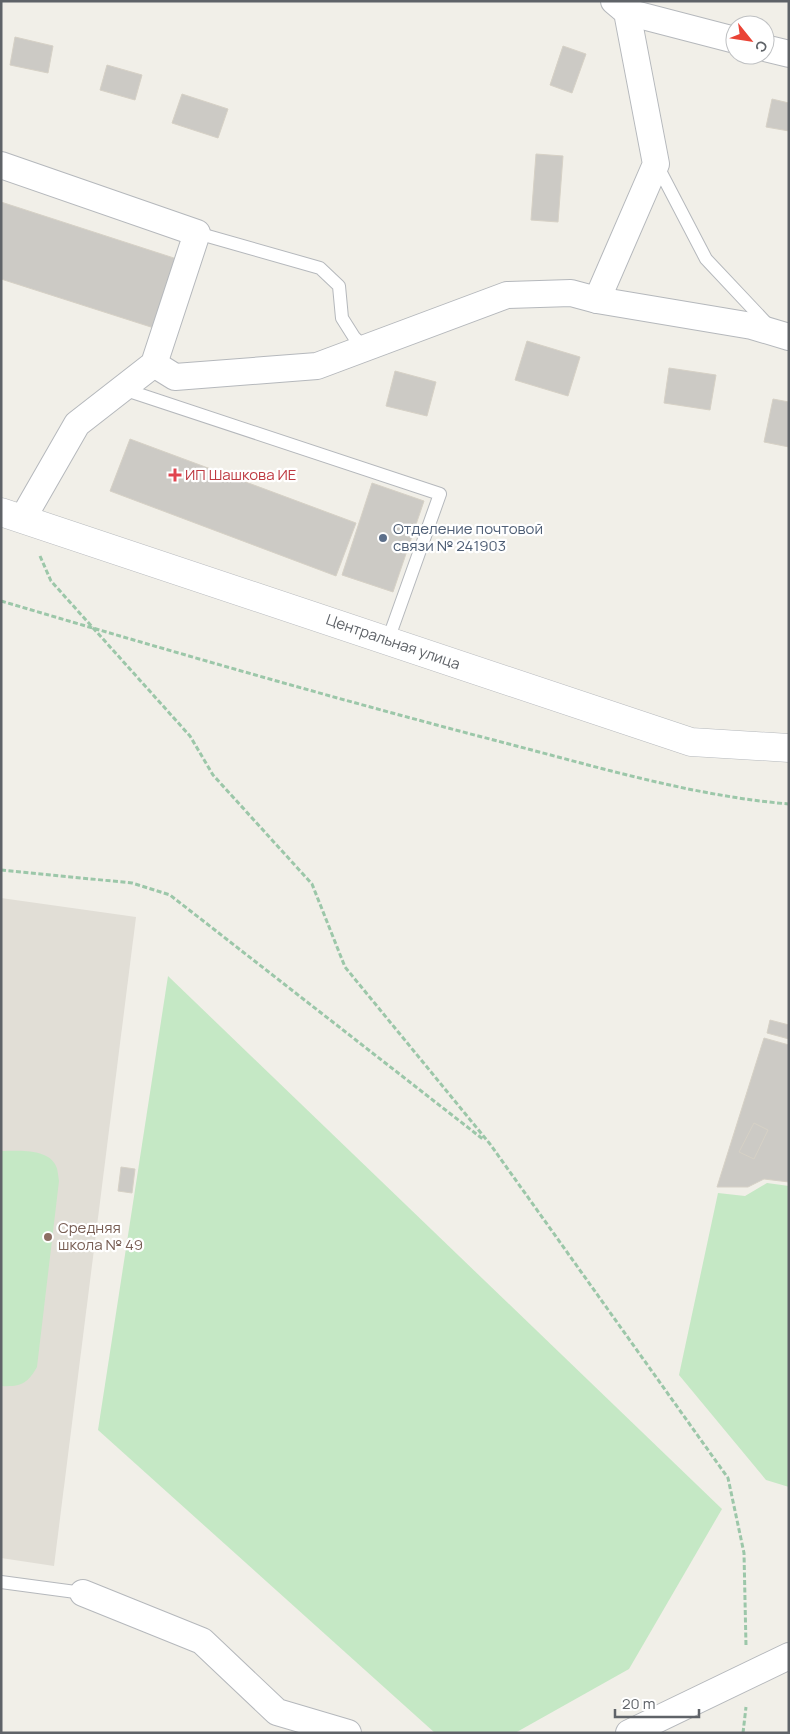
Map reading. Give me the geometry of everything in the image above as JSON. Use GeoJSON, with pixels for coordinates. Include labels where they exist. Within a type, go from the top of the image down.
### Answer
{"type":"FeatureCollection","features":[{"type":"Feature","properties":{"kind":"street"},"geometry":{"type":"LineString","coordinates":[[597,300],[656,162],[620,7],[725,37]]}},
{"type":"Feature","properties":{"kind":"street"},"geometry":{"type":"LineString","coordinates":[[775,50],[789,54]]}},
{"type":"Feature","properties":{"kind":"street"},"geometry":{"type":"LineString","coordinates":[[1,165],[198,233],[154,364],[77,424],[12,515]]}},
{"type":"Feature","properties":{"kind":"street"},"geometry":{"type":"LineString","coordinates":[[154,364],[176,377],[317,366],[507,295],[572,293],[597,300],[752,326],[783,335]]}},
{"type":"Feature","properties":{"kind":"street","name":"Центральная улица"},"geometry":{"type":"LineString","coordinates":[[12,515],[691,742],[789,748]]}},
{"type":"Feature","properties":{"kind":"street"},"geometry":{"type":"LineString","coordinates":[[83,1593],[202,1641],[274,1722],[348,1733]]}},
{"type":"Feature","properties":{"kind":"street"},"geometry":{"type":"LineString","coordinates":[[629,1733],[789,1656]]}},
{"type":"Feature","properties":{"kind":"lane"},"geometry":{"type":"LineString","coordinates":[[656,162],[706,259],[783,335]]}},
{"type":"Feature","properties":{"kind":"lane"},"geometry":{"type":"LineString","coordinates":[[198,233],[320,268],[339,286],[342,318],[354,337],[365,348]]}},
{"type":"Feature","properties":{"kind":"lane"},"geometry":{"type":"LineString","coordinates":[[123,388],[440,494],[388,640]]}},
{"type":"Feature","properties":{"kind":"lane"},"geometry":{"type":"LineString","coordinates":[[1,1582],[83,1593]]}},
{"type":"Feature","properties":{"kind":"path"},"geometry":{"type":"LineString","coordinates":[[12,515],[51,581],[190,736],[213,775],[312,884],[344,968],[490,1144],[728,1478],[744,1553],[746,1713],[742,1733]]}},
{"type":"Feature","properties":{"kind":"path"},"geometry":{"type":"LineString","coordinates":[[1,601],[210,663],[417,720],[645,779],[750,801],[789,804]]}},
{"type":"Feature","properties":{"kind":"path"},"geometry":{"type":"LineString","coordinates":[[1,870],[132,882],[170,895],[490,1144]]}},
{"type":"Feature","properties":{"kind":"shaded area","name":"Средняя школа № 49"},"geometry":{"type":"Polygon","coordinates":[[[1,898],[136,917],[54,1566],[1,1558],[1,898]]]}},
{"type":"Feature","properties":{"kind":"green space"},"geometry":{"type":"Polygon","coordinates":[[[168,976],[722,1509],[629,1669],[515,1733],[435,1733],[98,1430],[168,976]]]}},
{"type":"Feature","properties":{"kind":"green space"},"geometry":{"type":"Polygon","coordinates":[[[1,1151],[23,1151],[46,1156],[56,1166],[59,1181],[37,1367],[23,1383],[8,1386],[1,1386],[1,1151]]]}},
{"type":"Feature","properties":{"kind":"green space"},"geometry":{"type":"Polygon","coordinates":[[[767,1183],[789,1186],[789,1487],[766,1480],[679,1375],[718,1193],[745,1196],[767,1183]]]}},
{"type":"Feature","properties":{"kind":"building"},"geometry":{"type":"Polygon","coordinates":[[[15,37],[53,46],[48,73],[10,65],[15,37]]]}},
{"type":"Feature","properties":{"kind":"building"},"geometry":{"type":"Polygon","coordinates":[[[563,46],[586,54],[572,93],[550,85],[563,46]]]}},
{"type":"Feature","properties":{"kind":"building"},"geometry":{"type":"Polygon","coordinates":[[[107,65],[142,75],[135,100],[100,90],[107,65]]]}},
{"type":"Feature","properties":{"kind":"building"},"geometry":{"type":"Polygon","coordinates":[[[182,94],[228,109],[218,138],[172,123],[182,94]]]}},
{"type":"Feature","properties":{"kind":"building"},"geometry":{"type":"Polygon","coordinates":[[[772,99],[789,103],[789,131],[766,127],[772,99]]]}},
{"type":"Feature","properties":{"kind":"building"},"geometry":{"type":"Polygon","coordinates":[[[536,154],[563,156],[558,222],[531,220],[536,154]]]}},
{"type":"Feature","properties":{"kind":"building"},"geometry":{"type":"Polygon","coordinates":[[[1,202],[177,259],[154,328],[1,279],[1,202]]]}},
{"type":"Feature","properties":{"kind":"building"},"geometry":{"type":"Polygon","coordinates":[[[527,341],[580,357],[568,396],[515,380],[527,341]]]}},
{"type":"Feature","properties":{"kind":"building"},"geometry":{"type":"Polygon","coordinates":[[[669,368],[716,375],[710,410],[664,403],[669,368]]]}},
{"type":"Feature","properties":{"kind":"building"},"geometry":{"type":"Polygon","coordinates":[[[395,371],[436,382],[427,416],[386,406],[395,371]]]}},
{"type":"Feature","properties":{"kind":"building"},"geometry":{"type":"Polygon","coordinates":[[[773,399],[789,402],[789,447],[764,442],[773,399]]]}},
{"type":"Feature","properties":{"kind":"building"},"geometry":{"type":"Polygon","coordinates":[[[130,439],[356,523],[336,576],[110,491],[130,439]]]}},
{"type":"Feature","properties":{"kind":"building","name":"Отделение почтовой связи № 241903"},"geometry":{"type":"Polygon","coordinates":[[[372,483],[424,501],[393,592],[342,575],[372,483]]]}},
{"type":"Feature","properties":{"kind":"building"},"geometry":{"type":"Polygon","coordinates":[[[770,1020],[789,1025],[789,1039],[767,1033],[770,1020]]]}},
{"type":"Feature","properties":{"kind":"building"},"geometry":{"type":"Polygon","coordinates":[[[764,1038],[789,1045],[789,1182],[764,1179],[748,1187],[717,1187],[764,1038]]]}},
{"type":"Feature","properties":{"kind":"building"},"geometry":{"type":"Polygon","coordinates":[[[754,1123],[768,1130],[754,1159],[739,1152],[754,1123]]]}},
{"type":"Feature","properties":{"kind":"building"},"geometry":{"type":"Polygon","coordinates":[[[121,1167],[135,1169],[132,1193],[118,1191],[121,1167]]]}},
{"type":"Feature","properties":{"kind":"place","name":"ИП Шашкова ИЕ"},"geometry":{"type":"Point","coordinates":[175,475]}},
{"type":"Feature","properties":{"kind":"place","name":"Отделение почтовой связи № 241903"},"geometry":{"type":"Point","coordinates":[383,538]}},
{"type":"Feature","properties":{"kind":"place","name":"Средняя школа № 49"},"geometry":{"type":"Point","coordinates":[48,1237]}}]}
